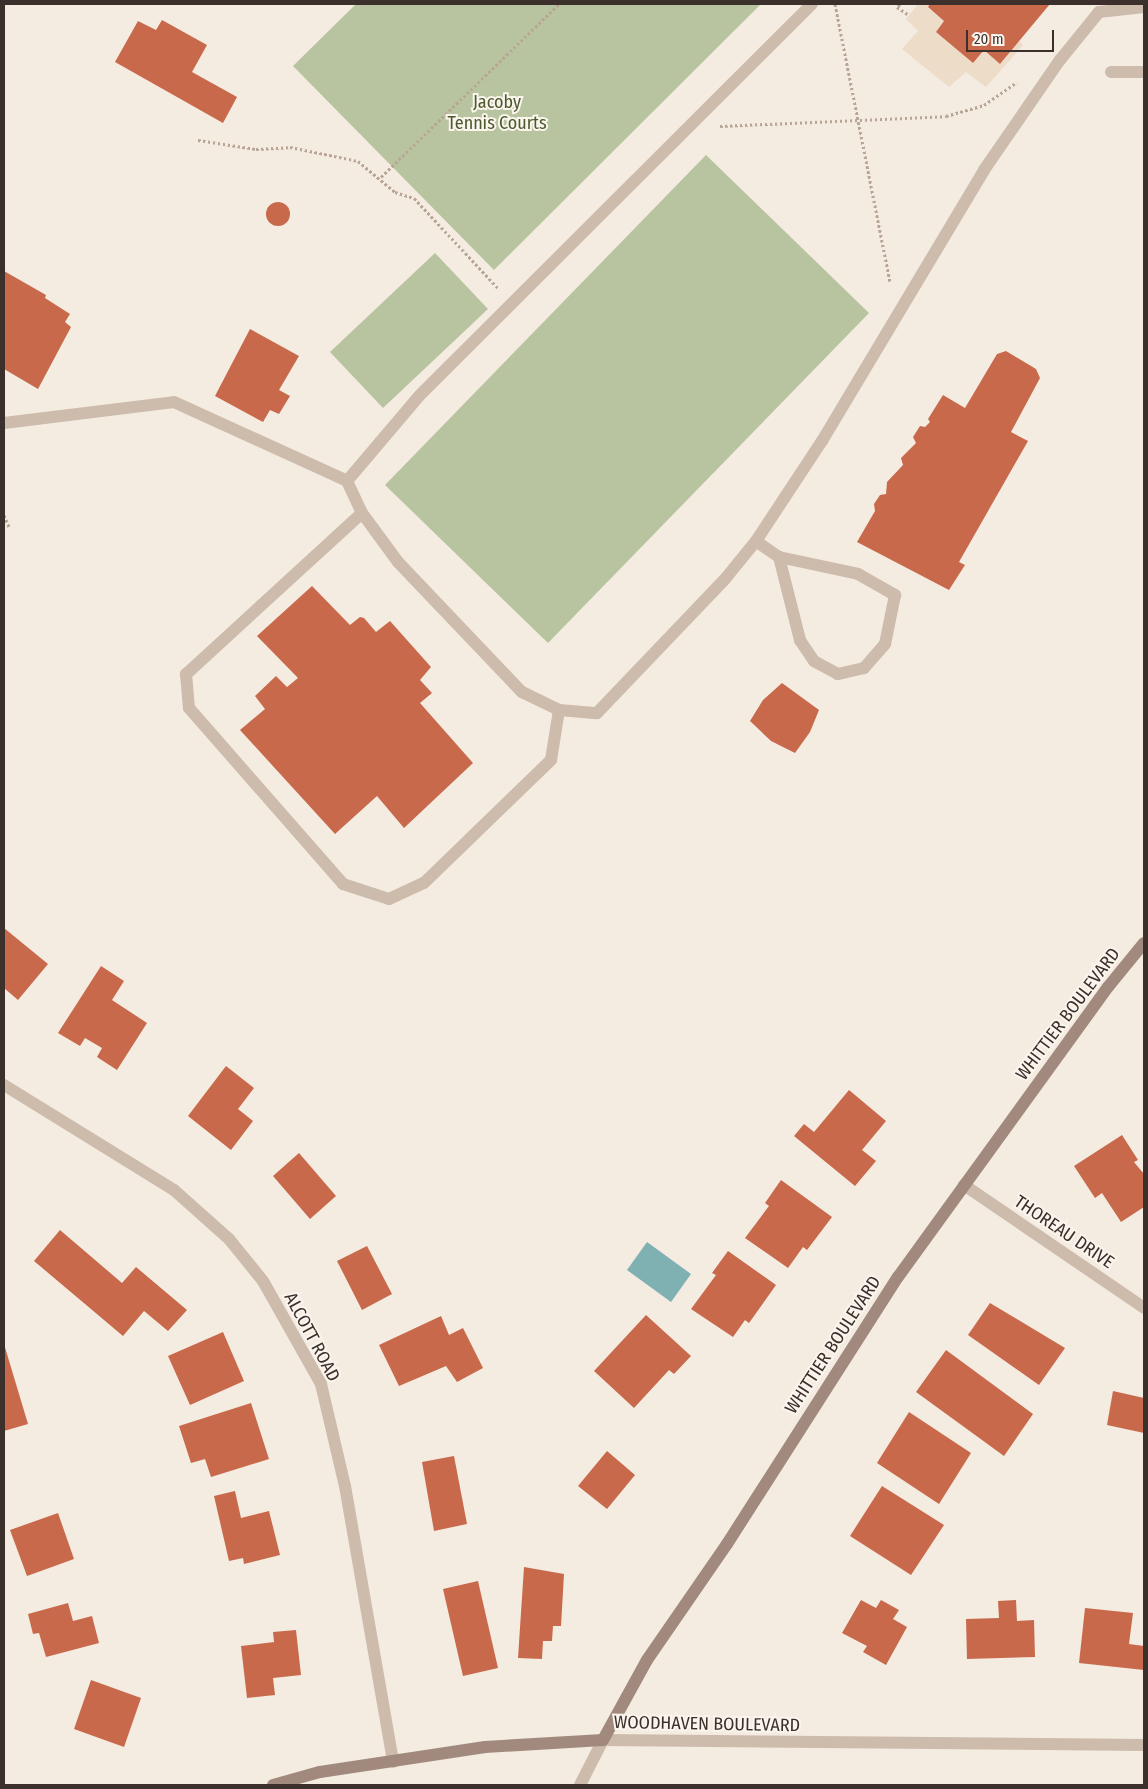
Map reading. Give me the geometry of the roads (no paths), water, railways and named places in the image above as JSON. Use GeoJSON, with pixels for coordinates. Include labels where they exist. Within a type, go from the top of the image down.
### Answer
{"type":"FeatureCollection","features":[{"type":"Feature","properties":{"kind":"street"},"geometry":{"type":"LineString","coordinates":[[347,481],[418,396],[812,4]]}},
{"type":"Feature","properties":{"kind":"street"},"geometry":{"type":"LineString","coordinates":[[4,423],[174,402],[347,481],[362,513],[398,562],[522,692],[559,710],[596,713],[756,542],[897,316],[984,170],[1060,60],[1099,12],[1144,7]]}},
{"type":"Feature","properties":{"kind":"street"},"geometry":{"type":"LineString","coordinates":[[1111,72],[1144,72]]}},
{"type":"Feature","properties":{"kind":"street"},"geometry":{"type":"LineString","coordinates":[[362,513],[186,674],[189,708],[343,884],[389,899],[424,883],[551,760],[559,710]]}},
{"type":"Feature","properties":{"kind":"street"},"geometry":{"type":"LineString","coordinates":[[756,542],[779,557],[858,574],[895,596],[885,644],[864,668],[838,674],[814,661],[800,640],[779,557]]}},
{"type":"Feature","properties":{"kind":"street","name":"WHITTIER BOULEVARD"},"geometry":{"type":"LineString","coordinates":[[580,1785],[647,1660],[727,1544],[898,1277],[1144,942]]}},
{"type":"Feature","properties":{"kind":"street","name":"ALCOTT ROAD"},"geometry":{"type":"LineString","coordinates":[[4,1085],[174,1190],[229,1239],[263,1281],[321,1384],[345,1486],[393,1762]]}},
{"type":"Feature","properties":{"kind":"street","name":"THOREAU DRIVE"},"geometry":{"type":"LineString","coordinates":[[964,1185],[1144,1308]]}},
{"type":"Feature","properties":{"kind":"street","name":"WOODHAVEN BOULEVARD"},"geometry":{"type":"LineString","coordinates":[[273,1785],[320,1772],[484,1747],[603,1740],[1144,1745]]}},
{"type":"Feature","properties":{"kind":"water"},"geometry":{"type":"Polygon","coordinates":[[[647,1242],[691,1274],[671,1302],[627,1270],[647,1242]]]}},
{"type":"Feature","properties":{"kind":"park label","name":"Jacoby Tennis Courts"},"geometry":{"type":"Point","coordinates":[497,113]}}]}
